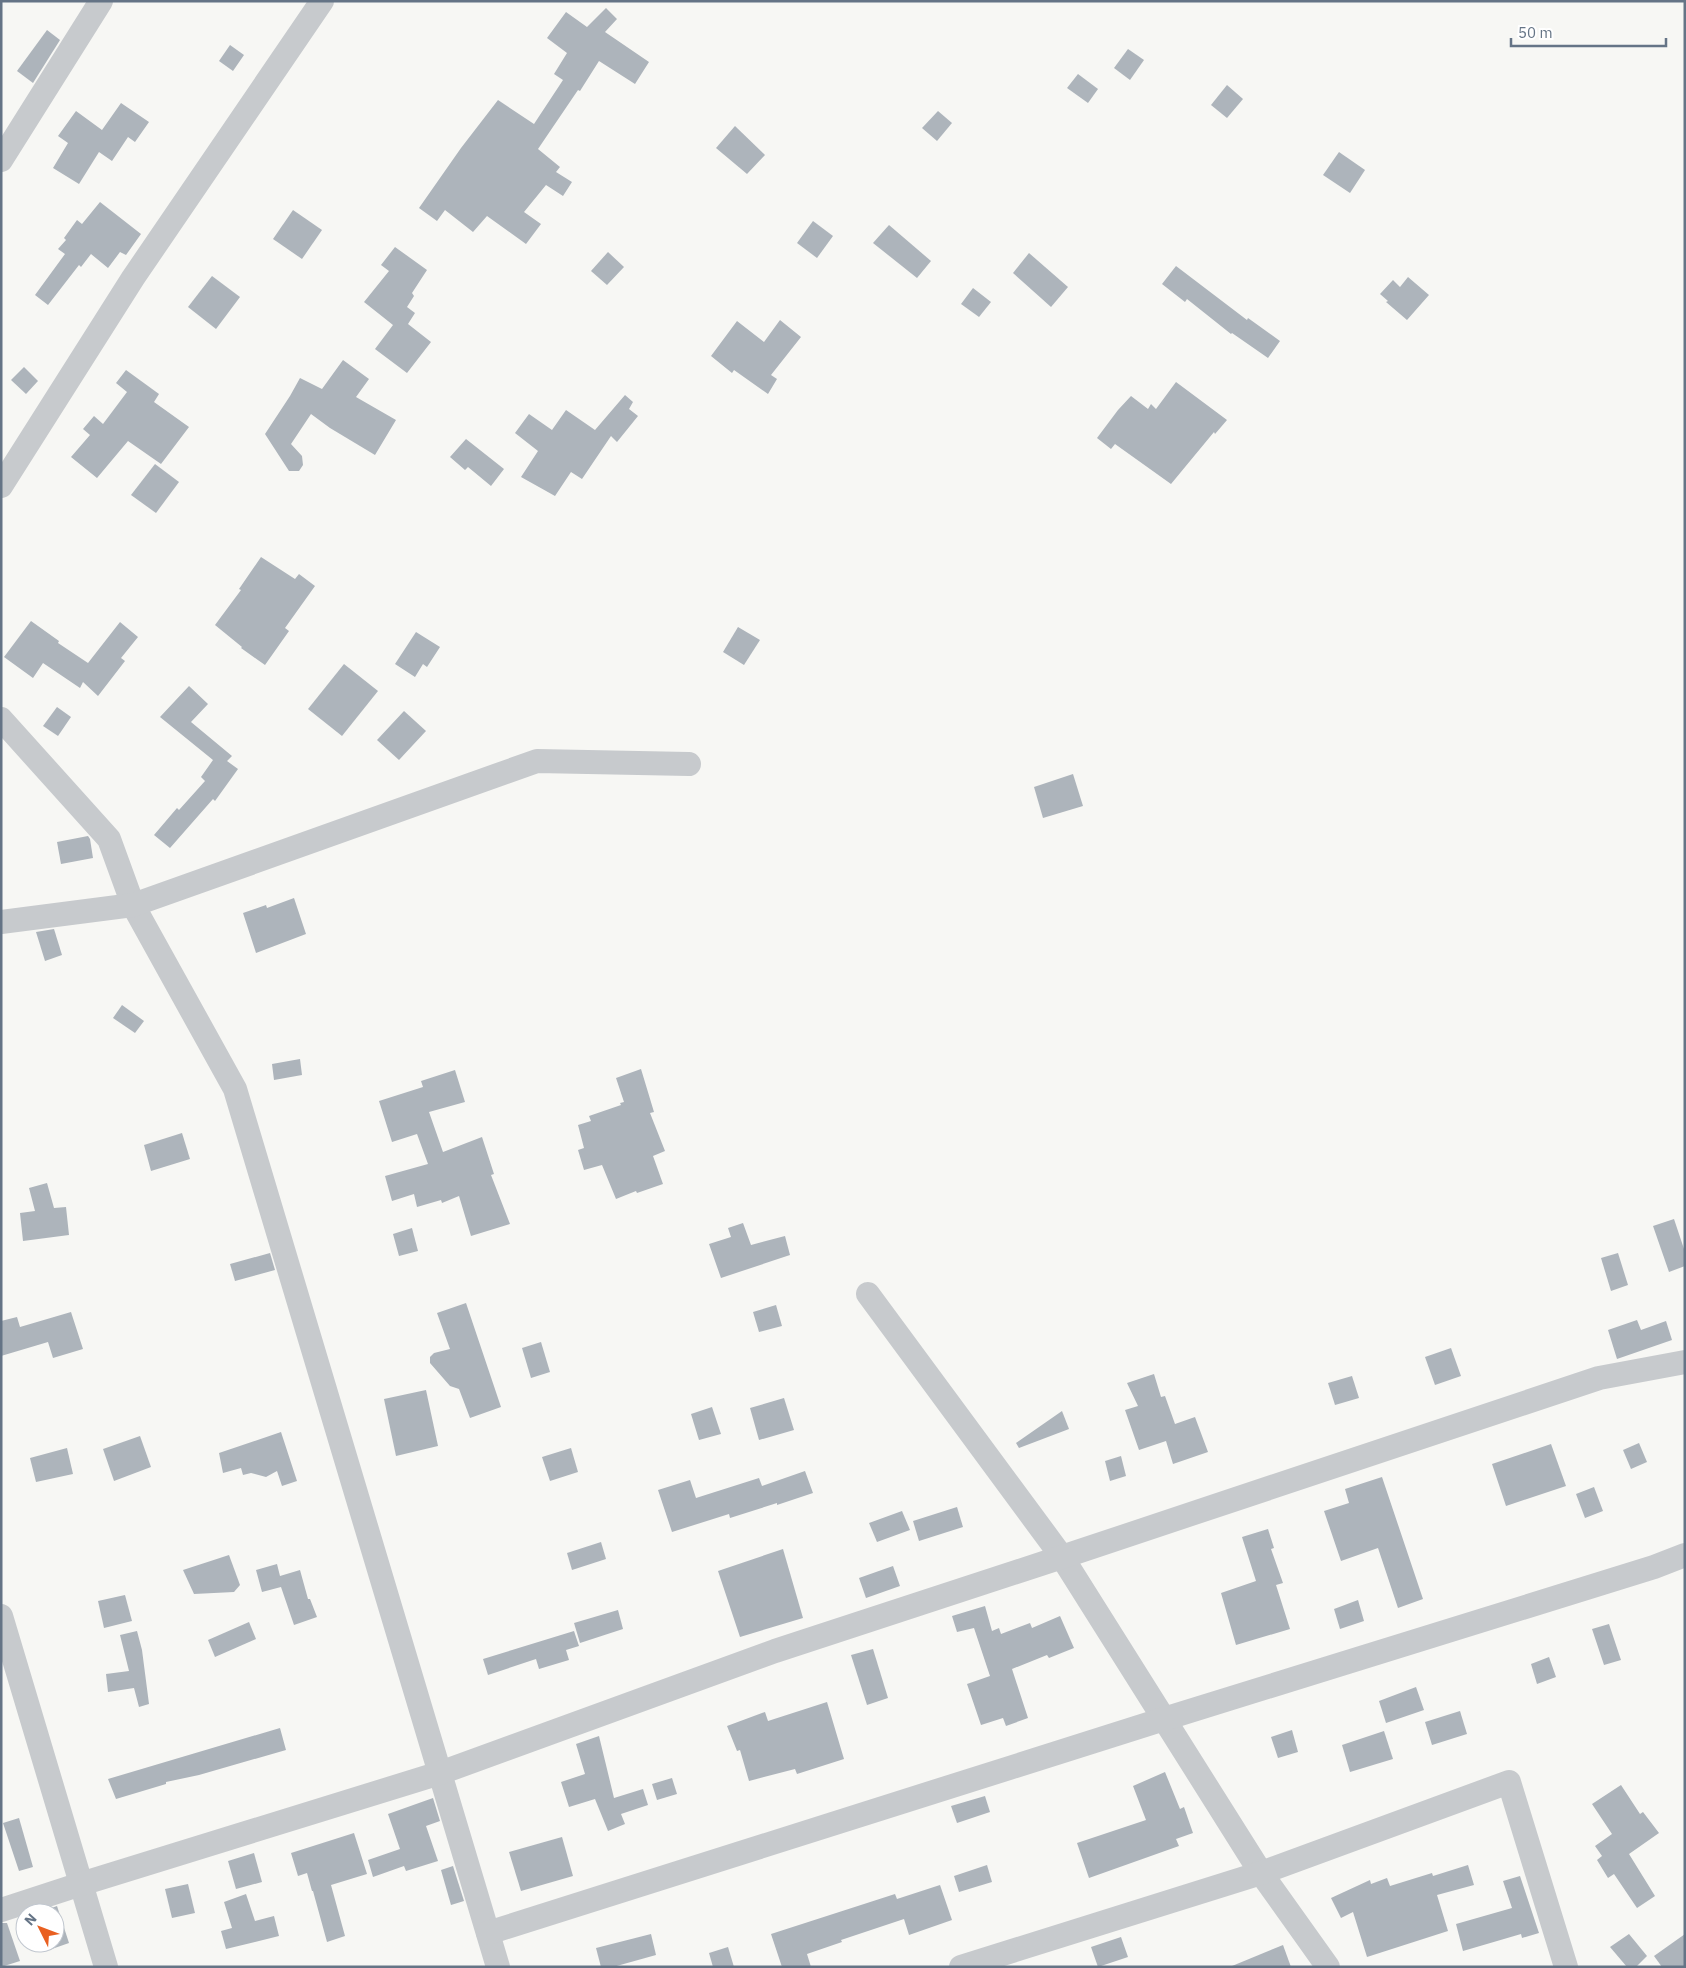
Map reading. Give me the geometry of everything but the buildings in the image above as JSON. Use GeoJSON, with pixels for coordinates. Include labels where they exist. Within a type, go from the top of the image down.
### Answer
{"type":"FeatureCollection","features":[{"type":"Feature","properties":{"kind":"street"},"geometry":{"type":"LineString","coordinates":[[1,160],[101,1]]}},
{"type":"Feature","properties":{"kind":"street"},"geometry":{"type":"LineString","coordinates":[[1,486],[134,278],[322,1]]}},
{"type":"Feature","properties":{"kind":"street"},"geometry":{"type":"LineString","coordinates":[[1,719],[109,839],[132,905],[234,1089],[498,1967]]}},
{"type":"Feature","properties":{"kind":"street"},"geometry":{"type":"LineString","coordinates":[[1,922],[132,905],[537,761],[688,764]]}},
{"type":"Feature","properties":{"kind":"street"},"geometry":{"type":"LineString","coordinates":[[868,1294],[1062,1557],[1261,1873],[1328,1967]]}},
{"type":"Feature","properties":{"kind":"street"},"geometry":{"type":"LineString","coordinates":[[1,1910],[440,1773],[775,1650],[1062,1557],[1599,1378],[1685,1362]]}},
{"type":"Feature","properties":{"kind":"street"},"geometry":{"type":"LineString","coordinates":[[488,1933],[1164,1719],[1654,1568],[1685,1555]]}},
{"type":"Feature","properties":{"kind":"street"},"geometry":{"type":"LineString","coordinates":[[1,1616],[106,1967]]}},
{"type":"Feature","properties":{"kind":"street"},"geometry":{"type":"LineString","coordinates":[[961,1967],[1261,1873],[1509,1782],[1566,1967]]}}]}
